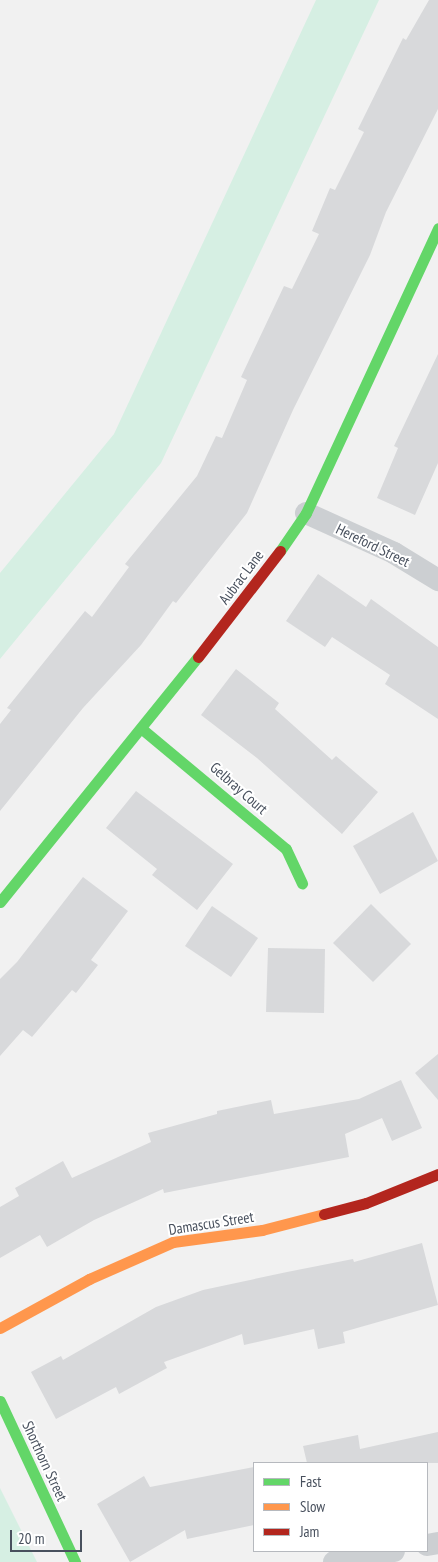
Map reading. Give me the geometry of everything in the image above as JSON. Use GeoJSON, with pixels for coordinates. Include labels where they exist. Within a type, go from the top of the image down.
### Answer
{"type":"FeatureCollection","features":[{"type":"Feature","properties":{"kind":"street","name":"Aubrac Lane"},"geometry":{"type":"LineString","coordinates":[[0,902],[142,729],[264,574],[306,513],[438,228]]}},
{"type":"Feature","properties":{"kind":"street","name":"Hereford Street"},"geometry":{"type":"LineString","coordinates":[[306,513],[394,553],[438,580]]}},
{"type":"Feature","properties":{"kind":"street","name":"Gelbray Court"},"geometry":{"type":"LineString","coordinates":[[142,729],[286,849],[302,882]]}},
{"type":"Feature","properties":{"kind":"street","name":"Damascus Street"},"geometry":{"type":"LineString","coordinates":[[0,1328],[89,1279],[173,1242],[262,1230],[366,1203],[438,1174]]}},
{"type":"Feature","properties":{"kind":"street","name":"Shorthorn Street"},"geometry":{"type":"LineString","coordinates":[[0,1401],[75,1562]]}},
{"type":"Feature","properties":{"kind":"street"},"geometry":{"type":"LineString","coordinates":[[334,1562],[389,1552]]}},
{"type":"Feature","properties":{"kind":"green space"},"geometry":{"type":"Polygon","coordinates":[[[316,0],[379,0],[161,463],[0,659],[0,573],[114,434],[316,0]]]}},
{"type":"Feature","properties":{"kind":"green space"},"geometry":{"type":"Polygon","coordinates":[[[0,1488],[37,1562],[0,1562],[0,1488]]]}},
{"type":"Feature","properties":{"kind":"building"},"geometry":{"type":"Polygon","coordinates":[[[429,0],[438,0],[438,109],[386,212],[370,255],[293,410],[247,513],[176,603],[173,601],[141,645],[83,708],[0,811],[0,724],[11,710],[7,708],[85,611],[92,617],[129,567],[125,564],[197,476],[216,436],[222,438],[247,380],[241,377],[284,286],[292,289],[319,234],[312,231],[330,188],[335,190],[364,132],[358,129],[403,38],[406,40],[429,0]]]}},
{"type":"Feature","properties":{"kind":"building"},"geometry":{"type":"Polygon","coordinates":[[[438,354],[438,463],[415,515],[377,498],[398,448],[394,446],[438,354]]]}},
{"type":"Feature","properties":{"kind":"building"},"geometry":{"type":"Polygon","coordinates":[[[318,574],[366,607],[371,599],[438,647],[438,719],[385,684],[390,675],[332,637],[325,647],[286,621],[318,574]]]}},
{"type":"Feature","properties":{"kind":"building"},"geometry":{"type":"Polygon","coordinates":[[[236,669],[279,703],[275,709],[332,760],[336,756],[378,792],[342,834],[257,758],[201,715],[236,669]]]}},
{"type":"Feature","properties":{"kind":"building"},"geometry":{"type":"Polygon","coordinates":[[[136,791],[233,864],[197,910],[152,875],[157,869],[106,828],[136,791]]]}},
{"type":"Feature","properties":{"kind":"building"},"geometry":{"type":"Polygon","coordinates":[[[413,812],[438,861],[380,894],[353,846],[413,812]]]}},
{"type":"Feature","properties":{"kind":"building"},"geometry":{"type":"Polygon","coordinates":[[[83,877],[128,911],[91,960],[98,965],[76,993],[72,990],[32,1037],[23,1030],[0,1056],[0,979],[17,962],[83,877]]]}},
{"type":"Feature","properties":{"kind":"building"},"geometry":{"type":"Polygon","coordinates":[[[371,904],[411,944],[373,982],[333,943],[371,904]]]}},
{"type":"Feature","properties":{"kind":"building"},"geometry":{"type":"Polygon","coordinates":[[[212,906],[258,938],[231,977],[185,946],[212,906]]]}},
{"type":"Feature","properties":{"kind":"building"},"geometry":{"type":"Polygon","coordinates":[[[268,948],[325,949],[324,1013],[266,1012],[268,948]]]}},
{"type":"Feature","properties":{"kind":"building"},"geometry":{"type":"Polygon","coordinates":[[[438,1054],[438,1100],[415,1073],[438,1054]]]}},
{"type":"Feature","properties":{"kind":"building"},"geometry":{"type":"Polygon","coordinates":[[[401,1080],[422,1128],[392,1141],[382,1118],[345,1134],[349,1157],[164,1193],[163,1189],[94,1220],[47,1247],[40,1235],[0,1258],[0,1207],[19,1196],[15,1188],[63,1161],[72,1178],[151,1142],[148,1133],[217,1114],[217,1111],[271,1100],[274,1114],[359,1099],[401,1080]]]}},
{"type":"Feature","properties":{"kind":"building"},"geometry":{"type":"Polygon","coordinates":[[[422,1243],[438,1305],[343,1332],[345,1343],[318,1349],[314,1329],[244,1345],[242,1334],[164,1362],[167,1368],[119,1394],[116,1387],[56,1419],[31,1372],[61,1356],[63,1360],[156,1307],[203,1290],[353,1259],[354,1262],[422,1243]]]}},
{"type":"Feature","properties":{"kind":"building"},"geometry":{"type":"Polygon","coordinates":[[[438,1432],[438,1463],[307,1462],[303,1446],[358,1435],[360,1449],[438,1432]]]}},
{"type":"Feature","properties":{"kind":"building"},"geometry":{"type":"Polygon","coordinates":[[[253,1467],[253,1525],[187,1539],[185,1530],[130,1562],[97,1504],[144,1476],[150,1487],[253,1467]]]}},
{"type":"Feature","properties":{"kind":"traffic: fast"},"geometry":{"type":"LineString","coordinates":[[280,551],[306,513],[438,228]]}},
{"type":"Feature","properties":{"kind":"traffic: fast"},"geometry":{"type":"LineString","coordinates":[[0,902],[198,657]]}},
{"type":"Feature","properties":{"kind":"traffic: fast"},"geometry":{"type":"LineString","coordinates":[[142,729],[286,849],[302,883]]}},
{"type":"Feature","properties":{"kind":"traffic: fast"},"geometry":{"type":"LineString","coordinates":[[0,1401],[75,1562]]}},
{"type":"Feature","properties":{"kind":"traffic: slow"},"geometry":{"type":"LineString","coordinates":[[0,1328],[89,1279],[173,1242],[262,1230],[324,1214]]}},
{"type":"Feature","properties":{"kind":"traffic: jam"},"geometry":{"type":"LineString","coordinates":[[198,657],[280,551]]}},
{"type":"Feature","properties":{"kind":"traffic: jam"},"geometry":{"type":"LineString","coordinates":[[324,1214],[366,1203],[438,1174]]}}]}
